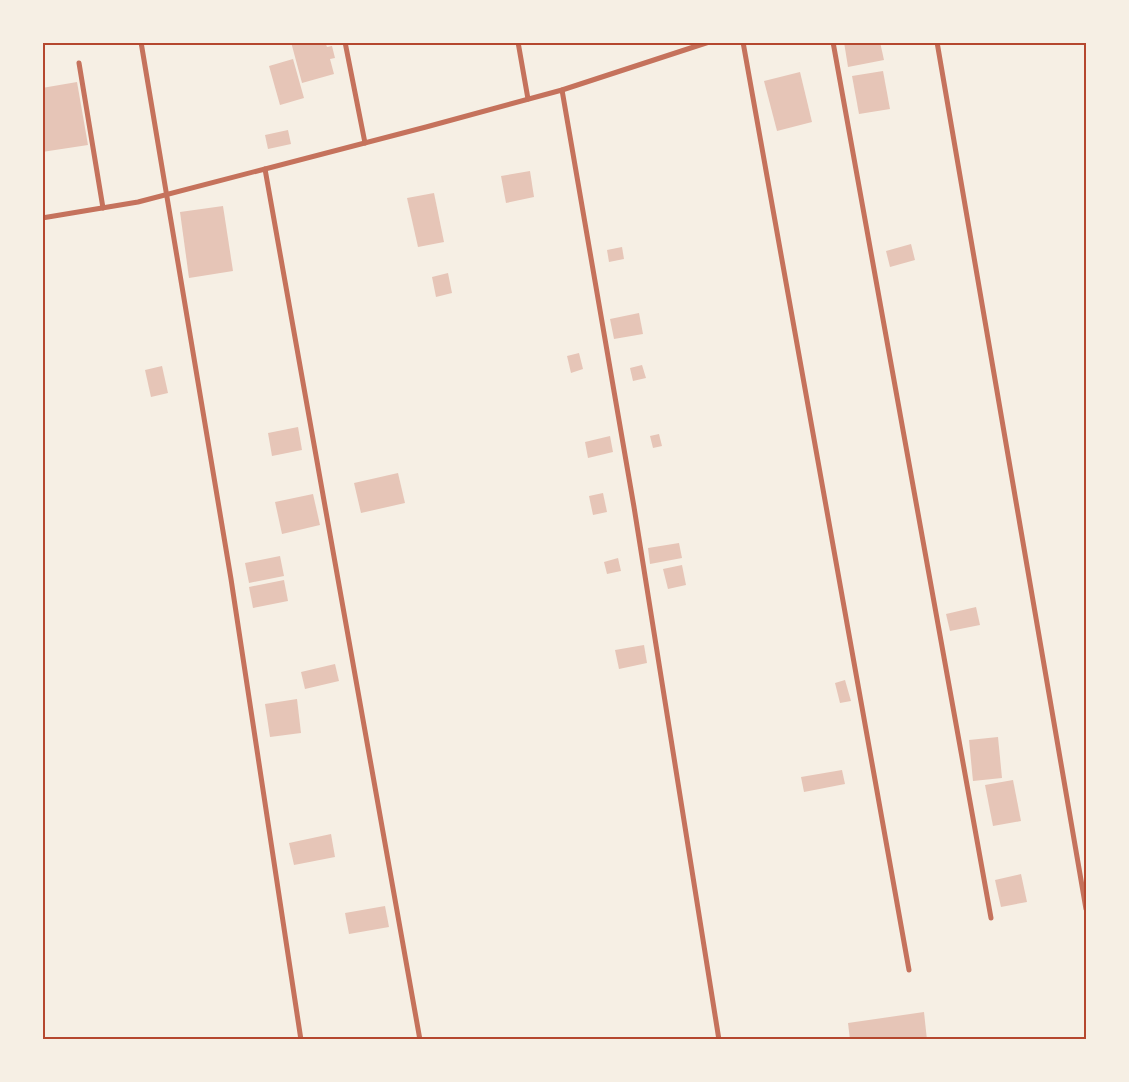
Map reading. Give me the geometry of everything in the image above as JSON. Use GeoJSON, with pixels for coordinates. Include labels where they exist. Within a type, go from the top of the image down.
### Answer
{"type":"FeatureCollection","features":[{"type":"Feature","properties":{"kind":"street"},"geometry":{"type":"LineString","coordinates":[[141,42],[231,579],[301,1040]]}},
{"type":"Feature","properties":{"kind":"street"},"geometry":{"type":"LineString","coordinates":[[345,42],[365,143]]}},
{"type":"Feature","properties":{"kind":"street"},"geometry":{"type":"LineString","coordinates":[[518,42],[528,99]]}},
{"type":"Feature","properties":{"kind":"street"},"geometry":{"type":"LineString","coordinates":[[42,218],[168,195],[562,90],[709,42]]}},
{"type":"Feature","properties":{"kind":"street"},"geometry":{"type":"LineString","coordinates":[[744,42],[908,970]]}},
{"type":"Feature","properties":{"kind":"street"},"geometry":{"type":"LineString","coordinates":[[832,42],[991,918]]}},
{"type":"Feature","properties":{"kind":"street"},"geometry":{"type":"LineString","coordinates":[[937,42],[1086,909]]}},
{"type":"Feature","properties":{"kind":"street"},"geometry":{"type":"LineString","coordinates":[[79,63],[103,208]]}},
{"type":"Feature","properties":{"kind":"street"},"geometry":{"type":"LineString","coordinates":[[562,90],[634,507],[719,1040]]}},
{"type":"Feature","properties":{"kind":"street"},"geometry":{"type":"LineString","coordinates":[[265,169],[420,1040]]}},
{"type":"Feature","properties":{"kind":"building"},"geometry":{"type":"Polygon","coordinates":[[[291,42],[325,42],[327,47],[332,46],[335,58],[330,59],[334,74],[302,83],[291,42]]]}},
{"type":"Feature","properties":{"kind":"building"},"geometry":{"type":"Polygon","coordinates":[[[844,42],[880,42],[884,60],[848,67],[844,42]]]}},
{"type":"Feature","properties":{"kind":"building"},"geometry":{"type":"Polygon","coordinates":[[[293,59],[304,98],[280,105],[269,66],[293,59]]]}},
{"type":"Feature","properties":{"kind":"building"},"geometry":{"type":"Polygon","coordinates":[[[883,71],[890,109],[859,114],[852,76],[883,71]]]}},
{"type":"Feature","properties":{"kind":"building"},"geometry":{"type":"Polygon","coordinates":[[[800,72],[812,122],[777,131],[764,81],[800,72]]]}},
{"type":"Feature","properties":{"kind":"building"},"geometry":{"type":"Polygon","coordinates":[[[77,82],[88,145],[42,152],[42,88],[77,82]]]}},
{"type":"Feature","properties":{"kind":"building"},"geometry":{"type":"Polygon","coordinates":[[[288,130],[291,144],[268,149],[265,135],[288,130]]]}},
{"type":"Feature","properties":{"kind":"building"},"geometry":{"type":"Polygon","coordinates":[[[530,171],[534,197],[506,203],[501,176],[530,171]]]}},
{"type":"Feature","properties":{"kind":"building"},"geometry":{"type":"Polygon","coordinates":[[[434,193],[444,242],[418,247],[407,198],[434,193]]]}},
{"type":"Feature","properties":{"kind":"building"},"geometry":{"type":"Polygon","coordinates":[[[223,206],[233,271],[189,278],[180,212],[223,206]]]}},
{"type":"Feature","properties":{"kind":"building"},"geometry":{"type":"Polygon","coordinates":[[[911,244],[915,260],[890,267],[886,251],[911,244]]]}},
{"type":"Feature","properties":{"kind":"building"},"geometry":{"type":"Polygon","coordinates":[[[622,247],[624,259],[609,262],[607,250],[622,247]]]}},
{"type":"Feature","properties":{"kind":"building"},"geometry":{"type":"Polygon","coordinates":[[[448,273],[452,293],[436,297],[432,277],[448,273]]]}},
{"type":"Feature","properties":{"kind":"building"},"geometry":{"type":"Polygon","coordinates":[[[639,313],[643,334],[614,339],[610,319],[639,313]]]}},
{"type":"Feature","properties":{"kind":"building"},"geometry":{"type":"Polygon","coordinates":[[[579,353],[583,369],[571,373],[567,356],[579,353]]]}},
{"type":"Feature","properties":{"kind":"building"},"geometry":{"type":"Polygon","coordinates":[[[642,365],[646,378],[633,381],[630,368],[642,365]]]}},
{"type":"Feature","properties":{"kind":"building"},"geometry":{"type":"Polygon","coordinates":[[[162,366],[168,393],[151,397],[145,370],[162,366]]]}},
{"type":"Feature","properties":{"kind":"building"},"geometry":{"type":"Polygon","coordinates":[[[298,427],[302,450],[272,456],[268,433],[298,427]]]}},
{"type":"Feature","properties":{"kind":"building"},"geometry":{"type":"Polygon","coordinates":[[[659,434],[662,446],[653,448],[650,436],[659,434]]]}},
{"type":"Feature","properties":{"kind":"building"},"geometry":{"type":"Polygon","coordinates":[[[610,436],[613,452],[588,458],[585,442],[610,436]]]}},
{"type":"Feature","properties":{"kind":"building"},"geometry":{"type":"Polygon","coordinates":[[[398,473],[405,503],[361,513],[354,483],[398,473]]]}},
{"type":"Feature","properties":{"kind":"building"},"geometry":{"type":"Polygon","coordinates":[[[603,493],[607,512],[593,515],[589,496],[603,493]]]}},
{"type":"Feature","properties":{"kind":"building"},"geometry":{"type":"Polygon","coordinates":[[[313,494],[320,525],[282,534],[275,502],[313,494]]]}},
{"type":"Feature","properties":{"kind":"building"},"geometry":{"type":"Polygon","coordinates":[[[679,543],[682,558],[650,564],[648,548],[679,543]]]}},
{"type":"Feature","properties":{"kind":"building"},"geometry":{"type":"Polygon","coordinates":[[[280,556],[284,576],[249,583],[245,563],[280,556]]]}},
{"type":"Feature","properties":{"kind":"building"},"geometry":{"type":"Polygon","coordinates":[[[618,558],[621,571],[607,574],[604,562],[618,558]]]}},
{"type":"Feature","properties":{"kind":"building"},"geometry":{"type":"Polygon","coordinates":[[[682,565],[686,585],[668,589],[663,569],[682,565]]]}},
{"type":"Feature","properties":{"kind":"building"},"geometry":{"type":"Polygon","coordinates":[[[284,580],[288,601],[253,608],[249,587],[284,580]]]}},
{"type":"Feature","properties":{"kind":"building"},"geometry":{"type":"Polygon","coordinates":[[[976,607],[980,625],[950,631],[946,614],[976,607]]]}},
{"type":"Feature","properties":{"kind":"building"},"geometry":{"type":"Polygon","coordinates":[[[644,645],[647,663],[619,669],[615,650],[644,645]]]}},
{"type":"Feature","properties":{"kind":"building"},"geometry":{"type":"Polygon","coordinates":[[[335,664],[339,681],[305,689],[301,672],[335,664]]]}},
{"type":"Feature","properties":{"kind":"building"},"geometry":{"type":"Polygon","coordinates":[[[845,680],[851,701],[840,703],[835,683],[845,680]]]}},
{"type":"Feature","properties":{"kind":"building"},"geometry":{"type":"Polygon","coordinates":[[[297,699],[301,733],[270,737],[265,704],[297,699]]]}},
{"type":"Feature","properties":{"kind":"building"},"geometry":{"type":"Polygon","coordinates":[[[998,737],[1002,778],[973,781],[969,740],[998,737]]]}},
{"type":"Feature","properties":{"kind":"building"},"geometry":{"type":"Polygon","coordinates":[[[842,770],[845,784],[804,792],[801,777],[842,770]]]}},
{"type":"Feature","properties":{"kind":"building"},"geometry":{"type":"Polygon","coordinates":[[[1013,780],[1021,821],[993,826],[985,785],[1013,780]]]}},
{"type":"Feature","properties":{"kind":"building"},"geometry":{"type":"Polygon","coordinates":[[[331,834],[335,857],[294,865],[289,843],[331,834]]]}},
{"type":"Feature","properties":{"kind":"building"},"geometry":{"type":"Polygon","coordinates":[[[1021,874],[1027,902],[1001,907],[995,880],[1021,874]]]}},
{"type":"Feature","properties":{"kind":"building"},"geometry":{"type":"Polygon","coordinates":[[[385,906],[389,927],[349,934],[345,913],[385,906]]]}},
{"type":"Feature","properties":{"kind":"building"},"geometry":{"type":"Polygon","coordinates":[[[924,1012],[927,1040],[850,1040],[848,1023],[924,1012]]]}}]}
